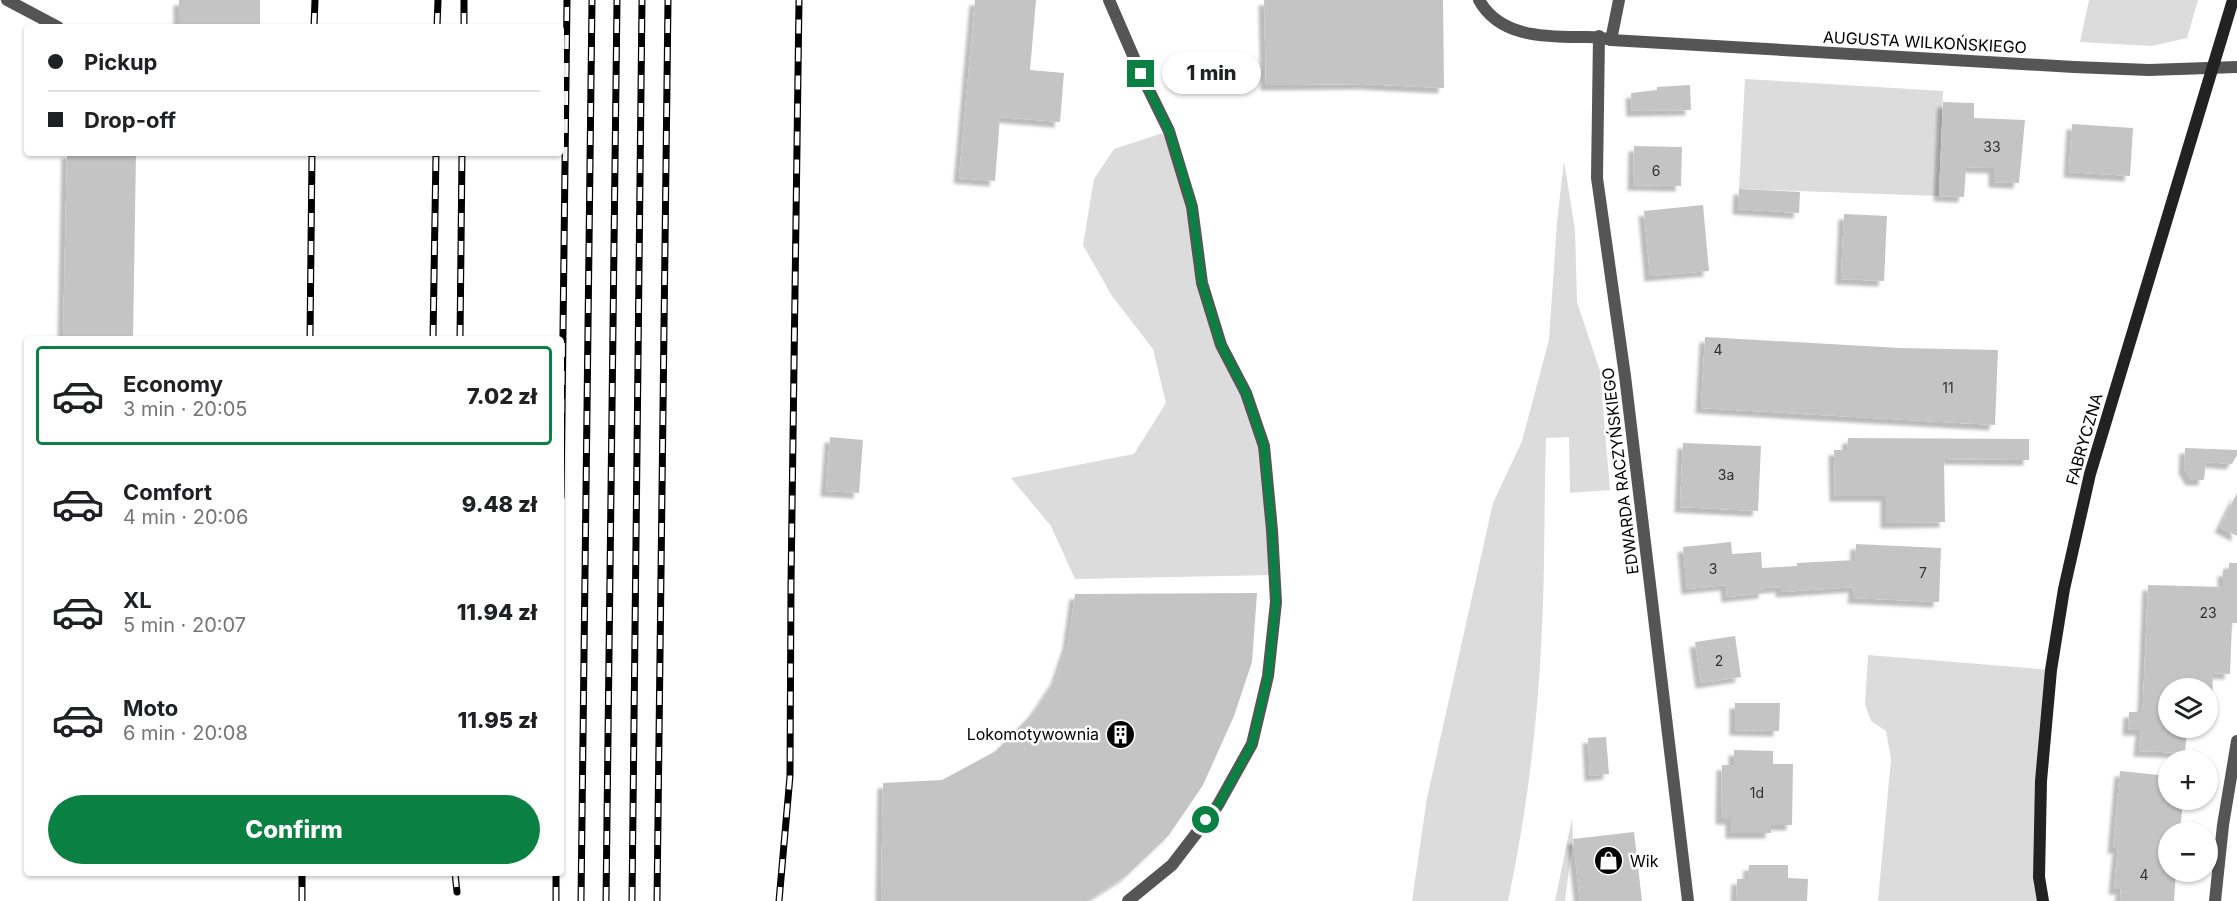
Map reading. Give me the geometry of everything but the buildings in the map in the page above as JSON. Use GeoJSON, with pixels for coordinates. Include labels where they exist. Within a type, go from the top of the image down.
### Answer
{"type":"FeatureCollection","features":[{"type":"Feature","properties":{"kind":"street"},"geometry":{"type":"LineString","coordinates":[[7,0],[52,24]]}},
{"type":"Feature","properties":{"kind":"street"},"geometry":{"type":"LineString","coordinates":[[1109,0],[1169,131],[1192,207],[1202,283],[1208,304],[1221,345],[1246,393],[1264,446],[1276,602],[1268,676],[1252,744],[1218,805],[1172,865],[1128,901]]}},
{"type":"Feature","properties":{"kind":"street","name":"AUGUSTA WILKOŃSKIEGO"},"geometry":{"type":"LineString","coordinates":[[1479,0],[1484,9],[1498,23],[1515,31],[1580,37],[2074,67],[2149,70],[2237,68]]}},
{"type":"Feature","properties":{"kind":"street","name":"EDWARDA RACZYŃSKIEGO"},"geometry":{"type":"LineString","coordinates":[[1619,0],[1605,38],[1597,178],[1627,388],[1688,901]]}},
{"type":"Feature","properties":{"kind":"street","name":"FABRYCZNA"},"geometry":{"type":"LineString","coordinates":[[2043,901],[2039,877],[2041,781],[2051,670],[2064,589],[2090,474],[2233,0]]}},
{"type":"Feature","properties":{"kind":"street"},"geometry":{"type":"LineString","coordinates":[[2215,901],[2223,825],[2237,741]]}},
{"type":"Feature","properties":{"kind":"shaded area"},"geometry":{"type":"Polygon","coordinates":[[[2089,0],[2198,0],[2187,38],[2152,46],[2080,42],[2089,0]]]}},
{"type":"Feature","properties":{"kind":"shaded area"},"geometry":{"type":"Polygon","coordinates":[[[1745,79],[1943,91],[1939,196],[1739,189],[1745,79]]]}},
{"type":"Feature","properties":{"kind":"shaded area"},"geometry":{"type":"Polygon","coordinates":[[[1169,131],[1202,283],[1264,446],[1275,575],[1075,579],[1051,526],[1011,478],[1134,454],[1166,403],[1153,349],[1112,296],[1083,245],[1094,179],[1114,149],[1169,131]]]}},
{"type":"Feature","properties":{"kind":"shaded area"},"geometry":{"type":"Polygon","coordinates":[[[1564,161],[1575,230],[1577,302],[1600,371],[1610,490],[1570,493],[1569,437],[1546,438],[1543,605],[1538,698],[1526,800],[1508,901],[1412,901],[1427,798],[1493,503],[1522,441],[1549,340],[1557,222],[1564,161]]]}},
{"type":"Feature","properties":{"kind":"shaded area"},"geometry":{"type":"Polygon","coordinates":[[[1868,655],[2051,670],[2041,781],[2043,901],[1878,901],[1891,759],[1886,731],[1871,721],[1865,704],[1868,655]]]}},
{"type":"Feature","properties":{"kind":"shaded area"},"geometry":{"type":"Polygon","coordinates":[[[1572,818],[1573,839],[1565,901],[1555,901],[1572,818]]]}},
{"type":"Feature","properties":{"kind":"railway"},"geometry":{"type":"LineString","coordinates":[[314,24],[315,0]]}},
{"type":"Feature","properties":{"kind":"railway"},"geometry":{"type":"LineString","coordinates":[[437,24],[438,0]]}},
{"type":"Feature","properties":{"kind":"railway"},"geometry":{"type":"LineString","coordinates":[[464,0],[464,24]]}},
{"type":"Feature","properties":{"kind":"railway"},"geometry":{"type":"LineString","coordinates":[[563,336],[567,0]]}},
{"type":"Feature","properties":{"kind":"railway"},"geometry":{"type":"LineString","coordinates":[[581,901],[592,0]]}},
{"type":"Feature","properties":{"kind":"railway"},"geometry":{"type":"LineString","coordinates":[[606,901],[617,0]]}},
{"type":"Feature","properties":{"kind":"railway"},"geometry":{"type":"LineString","coordinates":[[632,901],[642,0]]}},
{"type":"Feature","properties":{"kind":"railway"},"geometry":{"type":"LineString","coordinates":[[657,901],[668,0]]}},
{"type":"Feature","properties":{"kind":"railway"},"geometry":{"type":"LineString","coordinates":[[779,901],[790,776],[799,0]]}},
{"type":"Feature","properties":{"kind":"railway"},"geometry":{"type":"LineString","coordinates":[[310,336],[312,156]]}},
{"type":"Feature","properties":{"kind":"railway"},"geometry":{"type":"LineString","coordinates":[[433,336],[436,156]]}},
{"type":"Feature","properties":{"kind":"railway"},"geometry":{"type":"LineString","coordinates":[[460,336],[462,156]]}},
{"type":"Feature","properties":{"kind":"railway"},"geometry":{"type":"LineString","coordinates":[[302,876],[302,901]]}},
{"type":"Feature","properties":{"kind":"railway"},"geometry":{"type":"LineString","coordinates":[[455,876],[457,892]]}},
{"type":"Feature","properties":{"kind":"railway"},"geometry":{"type":"LineString","coordinates":[[556,876],[556,901]]}},
{"type":"Feature","properties":{"kind":"place","name":"Lokomotywownia"},"geometry":{"type":"Point","coordinates":[1120,734]}},
{"type":"Feature","properties":{"kind":"place","name":"Wik"},"geometry":{"type":"Point","coordinates":[1609,861]}},
{"type":"Feature","properties":{"kind":"route"},"geometry":{"type":"LineString","coordinates":[[1141,74],[1169,131],[1181,169],[1192,207],[1202,283],[1221,345],[1246,393],[1264,446],[1272,530],[1276,602],[1268,676],[1252,744],[1218,805],[1206,820]]}}]}
